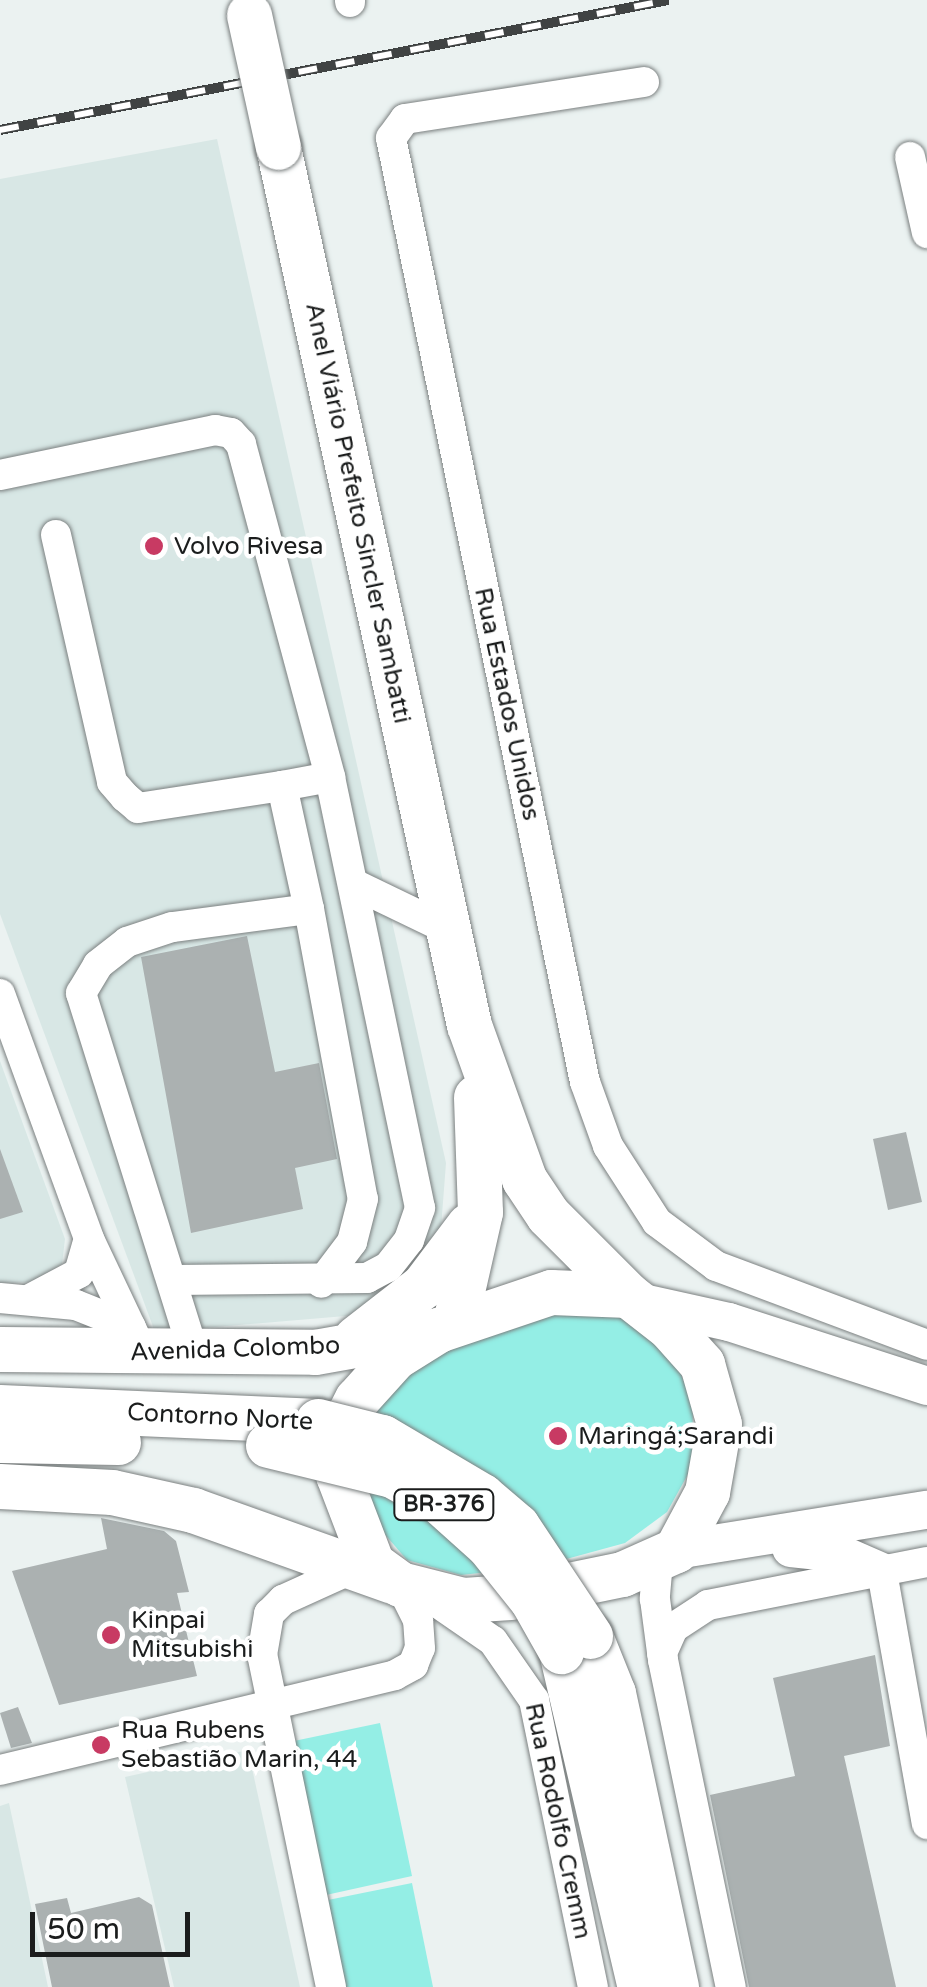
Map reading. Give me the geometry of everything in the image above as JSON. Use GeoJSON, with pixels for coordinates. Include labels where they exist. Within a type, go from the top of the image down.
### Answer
{"type":"FeatureCollection","features":[{"type":"Feature","properties":{"kind":"highway","name":"Anel Viário Prefeito Sincler Sambatti"},"geometry":{"type":"LineString","coordinates":[[247,8],[470,1025],[524,1179],[548,1215],[636,1299]]}},
{"type":"Feature","properties":{"kind":"highway","name":"Anel Viário Prefeito Sincler Sambatti"},"geometry":{"type":"LineString","coordinates":[[446,1326],[480,1212],[470,1025]]}},
{"type":"Feature","properties":{"kind":"highway"},"geometry":{"type":"LineString","coordinates":[[339,1349],[400,1308],[480,1212]]}},
{"type":"Feature","properties":{"kind":"highway","name":"Avenida Colombo"},"geometry":{"type":"LineString","coordinates":[[0,1350],[137,1340],[194,1353],[339,1349],[446,1326],[551,1292],[636,1299]]}},
{"type":"Feature","properties":{"kind":"highway"},"geometry":{"type":"LineString","coordinates":[[0,1486],[112,1492],[193,1510],[349,1570],[404,1588],[463,1600],[510,1597],[684,1552],[707,1492],[719,1424],[702,1364],[636,1299]]}},
{"type":"Feature","properties":{"kind":"highway"},"geometry":{"type":"LineString","coordinates":[[404,1588],[372,1564],[354,1531],[338,1475],[338,1448],[356,1398],[396,1358],[446,1326]]}},
{"type":"Feature","properties":{"kind":"highway","name":"Contorno Norte"},"geometry":{"type":"LineString","coordinates":[[0,1407],[318,1421],[382,1438],[447,1472],[518,1526],[581,1615],[613,1694],[676,1987]]}},
{"type":"Feature","properties":{"kind":"highway","name":"Contorno Norte"},"geometry":{"type":"LineString","coordinates":[[0,1440],[268,1445],[325,1453],[392,1475],[440,1502],[488,1544],[532,1600],[561,1651],[592,1767],[640,1987]]}},
{"type":"Feature","properties":{"kind":"main road","name":"Avenida Colombo"},"geometry":{"type":"LineString","coordinates":[[636,1299],[729,1322],[927,1386]]}},
{"type":"Feature","properties":{"kind":"main road"},"geometry":{"type":"LineString","coordinates":[[684,1552],[927,1510]]}},
{"type":"Feature","properties":{"kind":"main road"},"geometry":{"type":"LineString","coordinates":[[684,1552],[818,1548],[882,1572]]}},
{"type":"Feature","properties":{"kind":"street","name":"Rua Estados Unidos"},"geometry":{"type":"LineString","coordinates":[[644,82],[405,119],[391,138],[585,1082],[608,1146],[657,1222],[729,1272],[927,1345]]}},
{"type":"Feature","properties":{"kind":"street"},"geometry":{"type":"LineString","coordinates":[[910,157],[927,233]]}},
{"type":"Feature","properties":{"kind":"street"},"geometry":{"type":"LineString","coordinates":[[0,475],[216,430],[231,433],[241,444],[356,885],[420,1208],[409,1240],[388,1267],[367,1278],[321,1282],[174,1280]]}},
{"type":"Feature","properties":{"kind":"street"},"geometry":{"type":"LineString","coordinates":[[56,535],[112,782],[125,797],[138,808],[330,777]]}},
{"type":"Feature","properties":{"kind":"street"},"geometry":{"type":"LineString","coordinates":[[282,786],[363,1198],[352,1242],[321,1282]]}},
{"type":"Feature","properties":{"kind":"street"},"geometry":{"type":"LineString","coordinates":[[356,885],[449,930]]}},
{"type":"Feature","properties":{"kind":"street"},"geometry":{"type":"LineString","coordinates":[[194,1353],[174,1280],[85,1022],[81,993],[98,965],[127,942],[172,927],[309,909]]}},
{"type":"Feature","properties":{"kind":"street"},"geometry":{"type":"LineString","coordinates":[[0,994],[89,1239],[137,1340]]}},
{"type":"Feature","properties":{"kind":"street"},"geometry":{"type":"LineString","coordinates":[[15,1298],[79,1274],[89,1239]]}},
{"type":"Feature","properties":{"kind":"street"},"geometry":{"type":"LineString","coordinates":[[15,1298],[76,1305],[137,1340]]}},
{"type":"Feature","properties":{"kind":"street"},"geometry":{"type":"LineString","coordinates":[[684,1552],[662,1652],[731,1987]]}},
{"type":"Feature","properties":{"kind":"street"},"geometry":{"type":"LineString","coordinates":[[662,1652],[674,1628],[708,1605],[927,1562]]}},
{"type":"Feature","properties":{"kind":"street"},"geometry":{"type":"LineString","coordinates":[[331,1987],[267,1702],[262,1654],[269,1614],[283,1600],[349,1570]]}},
{"type":"Feature","properties":{"kind":"street"},"geometry":{"type":"LineString","coordinates":[[882,1572],[927,1824]]}},
{"type":"Feature","properties":{"kind":"street"},"geometry":{"type":"LineString","coordinates":[[0,1770],[267,1702],[378,1681],[413,1665],[420,1648],[404,1588]]}},
{"type":"Feature","properties":{"kind":"street","name":"Rua Rodolfo Cremm"},"geometry":{"type":"LineString","coordinates":[[404,1588],[493,1641],[534,1700],[593,1987]]}},
{"type":"Feature","properties":{"kind":"shaded area","name":"Volvo Rivesa"},"geometry":{"type":"Polygon","coordinates":[[[217,139],[446,1163],[441,1228],[417,1273],[369,1314],[155,1332],[0,914],[0,179],[217,139]]]}},
{"type":"Feature","properties":{"kind":"shaded area"},"geometry":{"type":"Polygon","coordinates":[[[0,1061],[65,1239],[62,1264],[35,1282],[0,1283],[0,1061]]]}},
{"type":"Feature","properties":{"kind":"shaded area"},"geometry":{"type":"Polygon","coordinates":[[[600,1310],[628,1320],[675,1361],[693,1402],[692,1467],[667,1512],[625,1543],[537,1567],[461,1575],[407,1560],[370,1517],[362,1427],[398,1381],[452,1344],[520,1316],[600,1310]]]}},
{"type":"Feature","properties":{"kind":"shaded area"},"geometry":{"type":"Polygon","coordinates":[[[380,1723],[412,1876],[326,1895],[294,1741],[380,1723]]]}},
{"type":"Feature","properties":{"kind":"shaded area"},"geometry":{"type":"Polygon","coordinates":[[[248,1750],[300,1987],[174,1987],[125,1777],[248,1750]]]}},
{"type":"Feature","properties":{"kind":"shaded area"},"geometry":{"type":"Polygon","coordinates":[[[9,1803],[48,1987],[0,1987],[0,1806],[9,1803]]]}},
{"type":"Feature","properties":{"kind":"shaded area"},"geometry":{"type":"Polygon","coordinates":[[[412,1883],[433,1987],[346,1987],[328,1900],[412,1883]]]}},
{"type":"Feature","properties":{"kind":"building"},"geometry":{"type":"Polygon","coordinates":[[[247,936],[275,1072],[319,1063],[337,1159],[295,1168],[303,1209],[191,1233],[141,957],[247,936]]]}},
{"type":"Feature","properties":{"kind":"building"},"geometry":{"type":"Polygon","coordinates":[[[906,1132],[922,1202],[888,1210],[873,1139],[906,1132]]]}},
{"type":"Feature","properties":{"kind":"building"},"geometry":{"type":"Polygon","coordinates":[[[0,1149],[23,1212],[0,1219],[0,1149]]]}},
{"type":"Feature","properties":{"kind":"building","name":"Kinpai Mitsubishi"},"geometry":{"type":"Polygon","coordinates":[[[101,1518],[164,1531],[176,1541],[189,1592],[177,1593],[197,1676],[59,1705],[12,1571],[107,1549],[101,1518]]]}},
{"type":"Feature","properties":{"kind":"building"},"geometry":{"type":"Polygon","coordinates":[[[875,1655],[890,1746],[844,1756],[896,1987],[749,1987],[710,1795],[795,1776],[773,1678],[875,1655]]]}},
{"type":"Feature","properties":{"kind":"building"},"geometry":{"type":"Polygon","coordinates":[[[18,1707],[32,1743],[11,1748],[0,1713],[18,1707]]]}},
{"type":"Feature","properties":{"kind":"building"},"geometry":{"type":"Polygon","coordinates":[[[139,1897],[152,1905],[170,1987],[52,1987],[35,1904],[67,1898],[71,1913],[139,1897]]]}},
{"type":"Feature","properties":{"kind":"railway"},"geometry":{"type":"LineString","coordinates":[[0,130],[668,0]]}},
{"type":"Feature","properties":{"kind":"place","name":"Volvo Rivesa"},"geometry":{"type":"Point","coordinates":[154,546]}},
{"type":"Feature","properties":{"kind":"place","name":"Maringá;Sarandi"},"geometry":{"type":"Point","coordinates":[558,1436]}},
{"type":"Feature","properties":{"kind":"place","name":"Kinpai Mitsubishi"},"geometry":{"type":"Point","coordinates":[111,1635]}},
{"type":"Feature","properties":{"kind":"place","name":"Rua Rubens Sebastião Marin, 44"},"geometry":{"type":"Point","coordinates":[101,1745]}}]}
